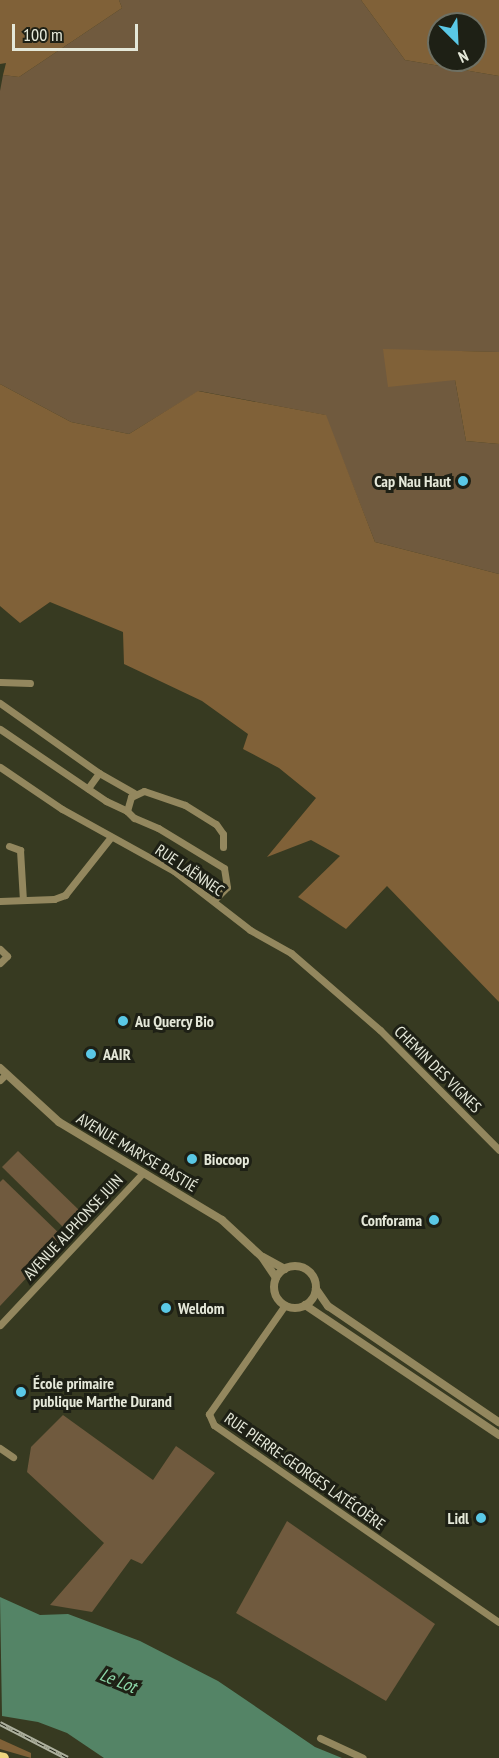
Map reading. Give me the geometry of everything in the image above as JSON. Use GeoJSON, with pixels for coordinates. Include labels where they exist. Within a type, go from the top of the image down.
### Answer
{"type":"FeatureCollection","features":[{"type":"Feature","properties":{"kind":"street"},"geometry":{"type":"LineString","coordinates":[[0,682],[30,683]]}},
{"type":"Feature","properties":{"kind":"street"},"geometry":{"type":"LineString","coordinates":[[0,703],[99,772],[134,793],[160,794],[216,824],[223,834],[223,847]]}},
{"type":"Feature","properties":{"kind":"street"},"geometry":{"type":"LineString","coordinates":[[0,729],[88,788],[224,868],[227,886],[214,900]]}},
{"type":"Feature","properties":{"kind":"street","name":"RUE LAËNNEC"},"geometry":{"type":"LineString","coordinates":[[0,767],[111,837],[174,871],[250,930],[291,953],[354,1010]]}},
{"type":"Feature","properties":{"kind":"street"},"geometry":{"type":"LineString","coordinates":[[88,788],[99,772]]}},
{"type":"Feature","properties":{"kind":"street"},"geometry":{"type":"LineString","coordinates":[[127,811],[134,793]]}},
{"type":"Feature","properties":{"kind":"street"},"geometry":{"type":"LineString","coordinates":[[0,901],[54,900],[65,895],[111,837]]}},
{"type":"Feature","properties":{"kind":"street"},"geometry":{"type":"LineString","coordinates":[[9,846],[20,850],[23,900]]}},
{"type":"Feature","properties":{"kind":"street"},"geometry":{"type":"LineString","coordinates":[[0,949],[7,956],[0,963]]}},
{"type":"Feature","properties":{"kind":"street","name":"CHEMIN DES VIGNES"},"geometry":{"type":"LineString","coordinates":[[354,1010],[380,1030],[499,1150]]}},
{"type":"Feature","properties":{"kind":"street","name":"AVENUE MARYSE BASTIÉ"},"geometry":{"type":"LineString","coordinates":[[2,1074],[59,1122],[141,1174],[222,1220],[262,1257],[276,1278],[276,1293],[285,1305]]}},
{"type":"Feature","properties":{"kind":"street","name":"AVENUE ALPHONSE JUIN"},"geometry":{"type":"LineString","coordinates":[[0,1325],[141,1174]]}},
{"type":"Feature","properties":{"kind":"street","name":"AVENUE MARYSE BASTIÉ"},"geometry":{"type":"LineString","coordinates":[[262,1257],[285,1269],[305,1269],[313,1276],[316,1289],[328,1306],[499,1422]]}},
{"type":"Feature","properties":{"kind":"street"},"geometry":{"type":"LineString","coordinates":[[276,1278],[285,1269]]}},
{"type":"Feature","properties":{"kind":"street"},"geometry":{"type":"LineString","coordinates":[[305,1305],[316,1289]]}},
{"type":"Feature","properties":{"kind":"street"},"geometry":{"type":"LineString","coordinates":[[285,1305],[305,1305],[499,1435]]}},
{"type":"Feature","properties":{"kind":"street","name":"RUE PIERRE-GEORGES LATÉCOÈRE"},"geometry":{"type":"LineString","coordinates":[[285,1305],[209,1414],[214,1425],[499,1622]]}},
{"type":"Feature","properties":{"kind":"street"},"geometry":{"type":"LineString","coordinates":[[0,1448],[13,1457]]}},
{"type":"Feature","properties":{"kind":"street"},"geometry":{"type":"LineString","coordinates":[[320,1738],[363,1758]]}},
{"type":"Feature","properties":{"kind":"shaded area"},"geometry":{"type":"Polygon","coordinates":[[[0,0],[119,0],[122,8],[19,77],[3,75],[6,63],[0,64],[0,0]]]}},
{"type":"Feature","properties":{"kind":"shaded area"},"geometry":{"type":"Polygon","coordinates":[[[119,0],[361,0],[405,60],[427,64],[427,72],[476,72],[499,76],[499,352],[384,350],[455,380],[466,441],[499,444],[499,574],[375,542],[325,415],[199,391],[129,434],[71,422],[0,384],[0,91],[3,75],[19,77],[122,8],[119,0]]]}},
{"type":"Feature","properties":{"kind":"shaded area"},"geometry":{"type":"Polygon","coordinates":[[[361,0],[499,0],[499,76],[476,72],[487,72],[487,12],[427,12],[427,64],[405,60],[361,0]]]}},
{"type":"Feature","properties":{"kind":"shaded area"},"geometry":{"type":"Polygon","coordinates":[[[383,349],[499,352],[499,444],[466,441],[455,380],[388,387],[383,349]]]}},
{"type":"Feature","properties":{"kind":"shaded area"},"geometry":{"type":"Polygon","coordinates":[[[0,384],[71,422],[129,434],[198,391],[326,415],[375,542],[499,574],[499,1002],[387,886],[346,929],[298,897],[340,856],[311,840],[267,857],[316,798],[279,768],[243,749],[248,734],[202,701],[124,664],[123,632],[50,602],[20,623],[0,606],[0,384]]]}},
{"type":"Feature","properties":{"kind":"shaded area"},"geometry":{"type":"Polygon","coordinates":[[[18,1151],[80,1211],[64,1228],[2,1167],[18,1151]]]}},
{"type":"Feature","properties":{"kind":"shaded area"},"geometry":{"type":"Polygon","coordinates":[[[3,1179],[64,1238],[0,1306],[0,1182],[3,1179]]]}},
{"type":"Feature","properties":{"kind":"shaded area"},"geometry":{"type":"Polygon","coordinates":[[[63,1415],[153,1480],[176,1446],[215,1473],[142,1564],[131,1559],[92,1612],[50,1605],[104,1543],[27,1472],[31,1447],[63,1415]]]}},
{"type":"Feature","properties":{"kind":"shaded area"},"geometry":{"type":"Polygon","coordinates":[[[287,1521],[435,1624],[386,1701],[236,1613],[287,1521]]]}},
{"type":"Feature","properties":{"kind":"shaded area"},"geometry":{"type":"Polygon","coordinates":[[[0,1739],[31,1753],[31,1758],[0,1749],[0,1739]]]}},
{"type":"Feature","properties":{"kind":"water","name":"Le Lot"},"geometry":{"type":"Polygon","coordinates":[[[0,1597],[40,1615],[68,1614],[140,1641],[218,1681],[315,1747],[342,1758],[104,1758],[67,1733],[38,1722],[2,1716],[0,1597]]]}},
{"type":"Feature","properties":{"kind":"railway"},"geometry":{"type":"LineString","coordinates":[[0,1723],[68,1758]]}},
{"type":"Feature","properties":{"kind":"place","name":"Cap Nau Haut"},"geometry":{"type":"Point","coordinates":[463,481]}},
{"type":"Feature","properties":{"kind":"place","name":"Au Quercy Bio"},"geometry":{"type":"Point","coordinates":[123,1021]}},
{"type":"Feature","properties":{"kind":"place","name":"AAIR"},"geometry":{"type":"Point","coordinates":[91,1054]}},
{"type":"Feature","properties":{"kind":"place","name":"Biocoop"},"geometry":{"type":"Point","coordinates":[192,1159]}},
{"type":"Feature","properties":{"kind":"place","name":"Conforama"},"geometry":{"type":"Point","coordinates":[434,1220]}},
{"type":"Feature","properties":{"kind":"place","name":"Weldom"},"geometry":{"type":"Point","coordinates":[166,1308]}},
{"type":"Feature","properties":{"kind":"place","name":"École primaire publique Marthe Durand"},"geometry":{"type":"Point","coordinates":[21,1392]}},
{"type":"Feature","properties":{"kind":"place","name":"Lidl"},"geometry":{"type":"Point","coordinates":[481,1518]}}]}
